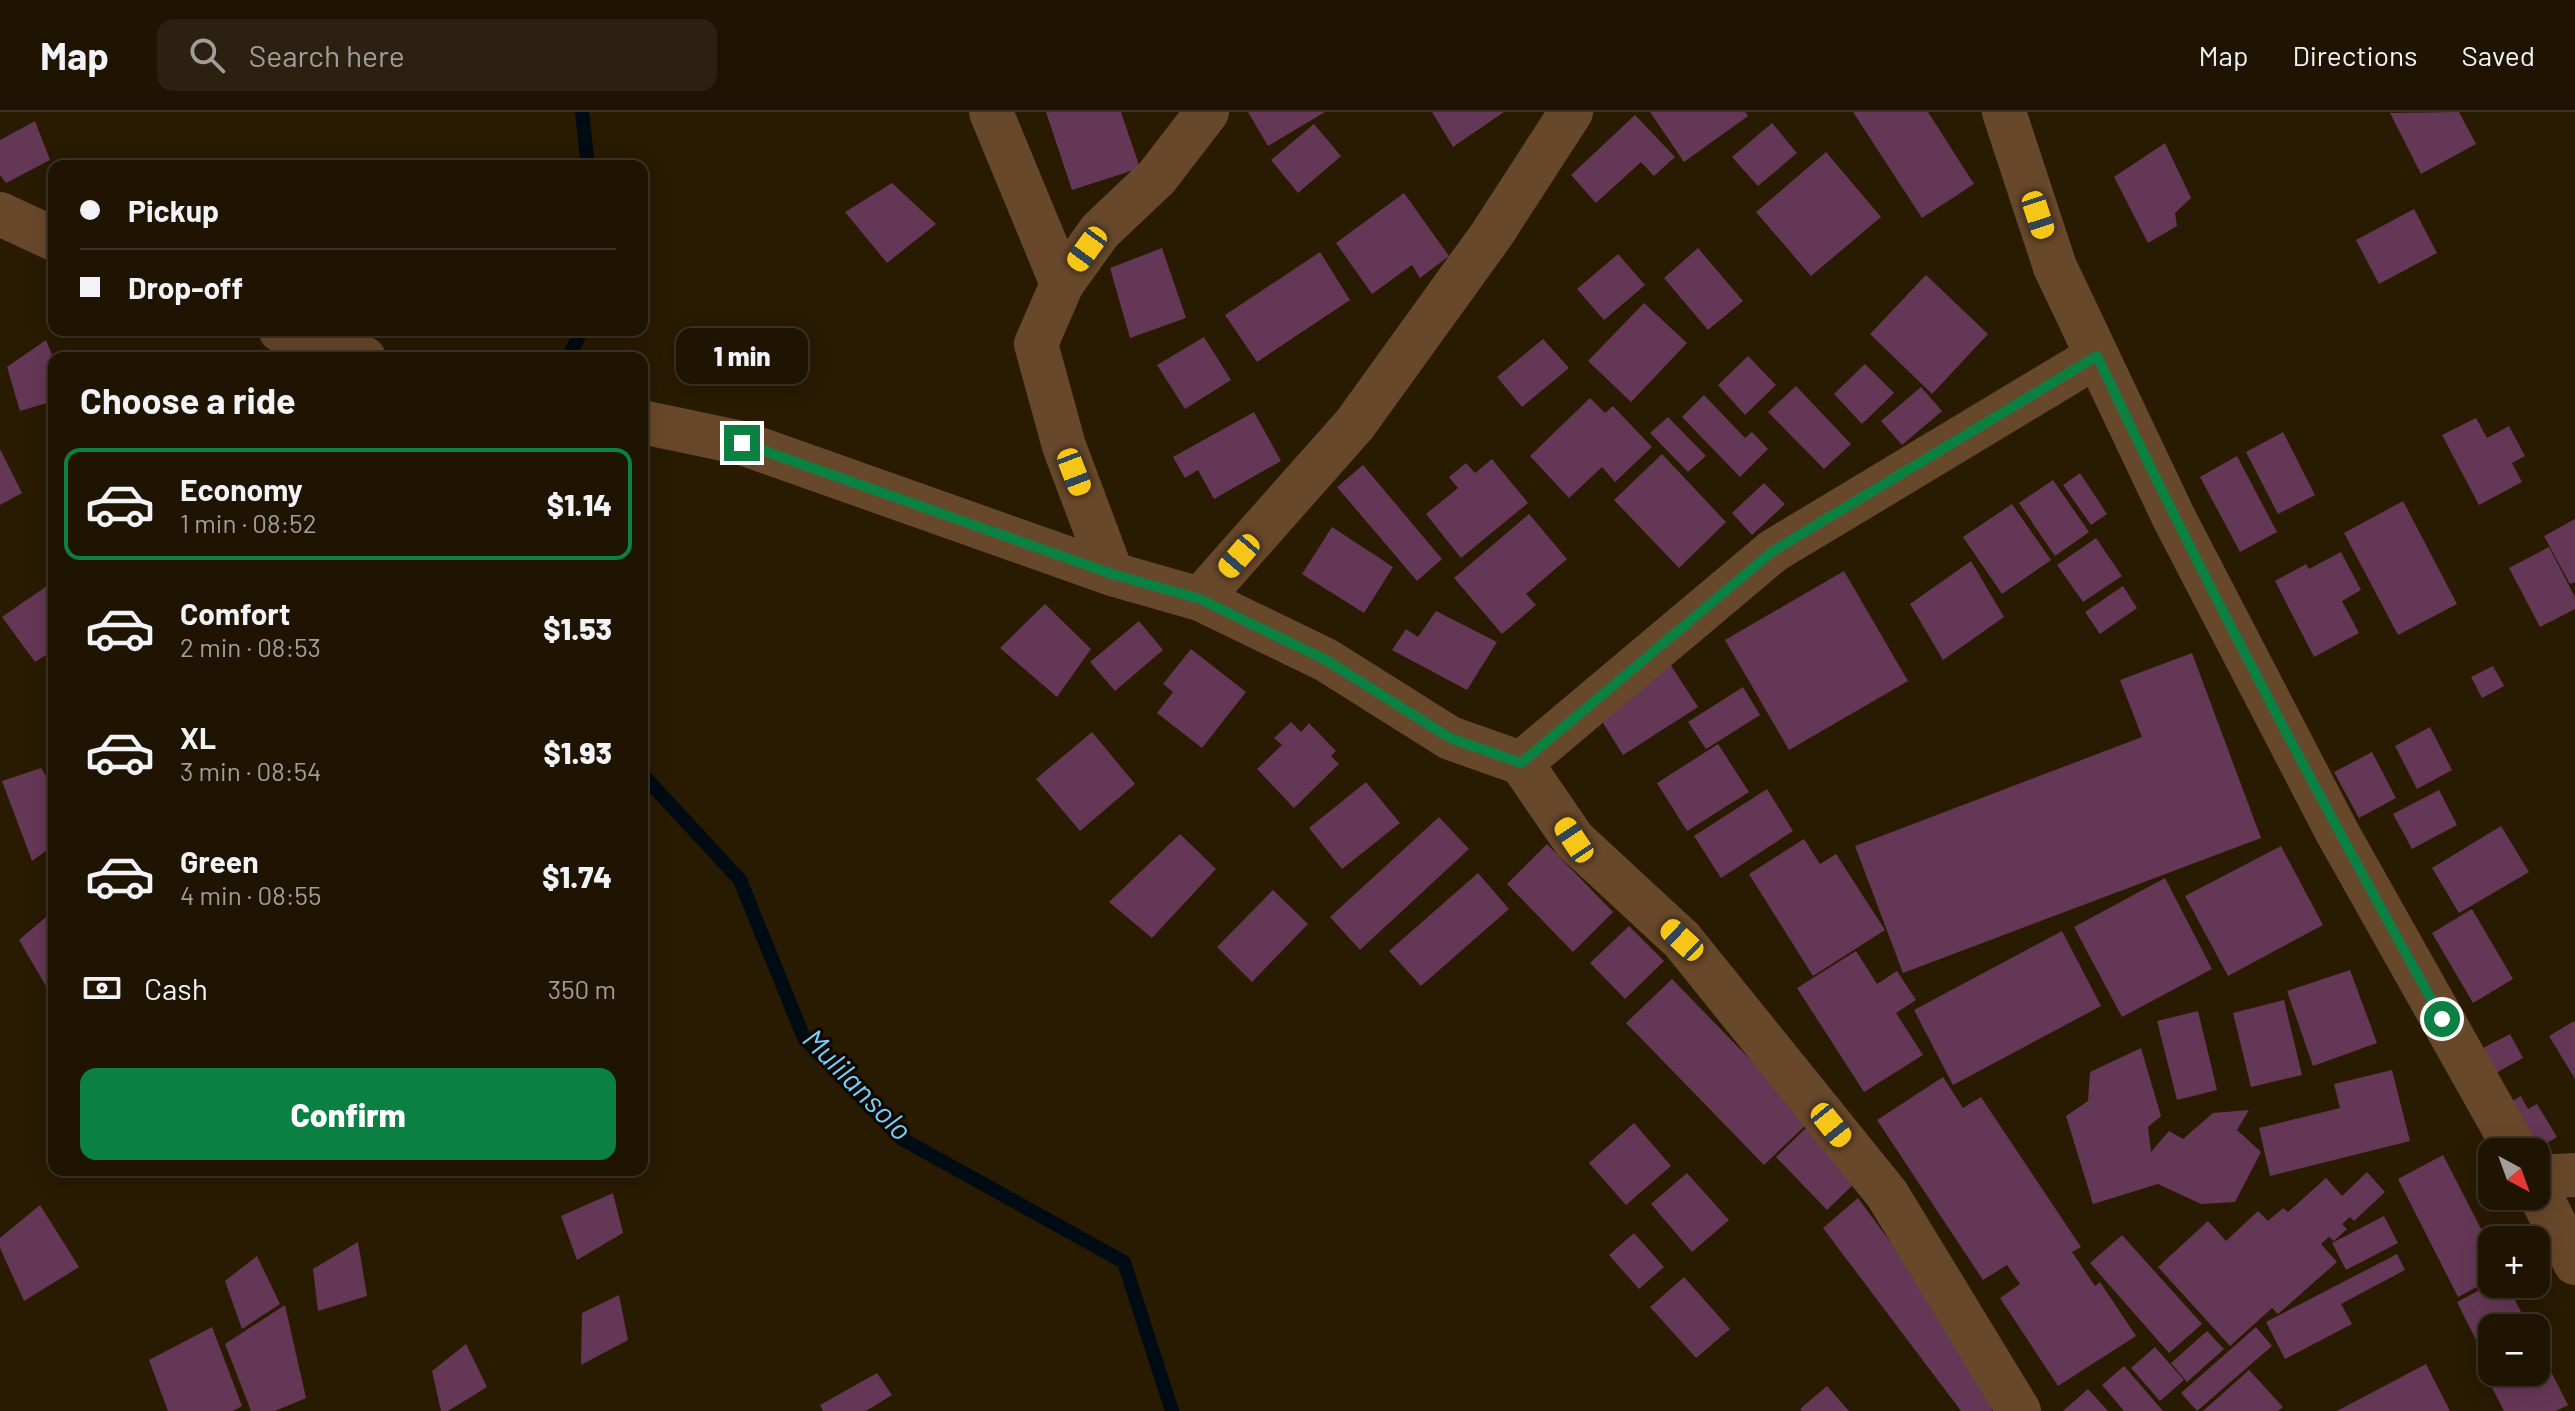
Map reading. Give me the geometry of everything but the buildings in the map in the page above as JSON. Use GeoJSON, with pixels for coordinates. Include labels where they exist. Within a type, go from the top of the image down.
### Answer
{"type":"FeatureCollection","features":[{"type":"Feature","properties":{"kind":"street"},"geometry":{"type":"LineString","coordinates":[[991,112],[1062,284]]}},
{"type":"Feature","properties":{"kind":"street"},"geometry":{"type":"LineString","coordinates":[[1112,574],[1064,446],[1036,344],[1062,284],[1100,231],[1157,177],[1207,112]]}},
{"type":"Feature","properties":{"kind":"street"},"geometry":{"type":"LineString","coordinates":[[1200,599],[1355,424],[1492,234],[1571,112]]}},
{"type":"Feature","properties":{"kind":"street"},"geometry":{"type":"LineString","coordinates":[[2004,112],[2055,267],[2174,518],[2337,832],[2509,1138]]}},
{"type":"Feature","properties":{"kind":"street"},"geometry":{"type":"LineString","coordinates":[[0,214],[48,236]]}},
{"type":"Feature","properties":{"kind":"street"},"geometry":{"type":"LineString","coordinates":[[298,336],[346,352]]}},
{"type":"Feature","properties":{"kind":"street"},"geometry":{"type":"LineString","coordinates":[[1521,763],[1773,551],[2097,356]]}},
{"type":"Feature","properties":{"kind":"street"},"geometry":{"type":"LineString","coordinates":[[648,423],[742,443],[1112,574],[1200,599],[1326,660],[1450,738],[1521,763],[1574,840],[1682,940],[1887,1194],[2019,1411]]}},
{"type":"Feature","properties":{"kind":"street"},"geometry":{"type":"LineString","coordinates":[[2550,1176],[2575,1175]]}},
{"type":"Feature","properties":{"kind":"street"},"geometry":{"type":"LineString","coordinates":[[2548,1210],[2575,1263]]}},
{"type":"Feature","properties":{"kind":"waterway","name":"Mulilansolo"},"geometry":{"type":"LineString","coordinates":[[582,112],[587,160]]}},
{"type":"Feature","properties":{"kind":"waterway","name":"Mulilansolo"},"geometry":{"type":"LineString","coordinates":[[571,352],[579,336]]}},
{"type":"Feature","properties":{"kind":"waterway","name":"Mulilansolo"},"geometry":{"type":"LineString","coordinates":[[648,780],[740,880],[804,1038],[902,1139],[1124,1262],[1172,1411]]}},
{"type":"Feature","properties":{"kind":"route"},"geometry":{"type":"LineString","coordinates":[[742,443],[1112,574],[1200,599],[1326,660],[1450,738],[1521,763],[1773,551],[2097,356],[2174,518],[2337,832],[2442,1019]]}}]}
